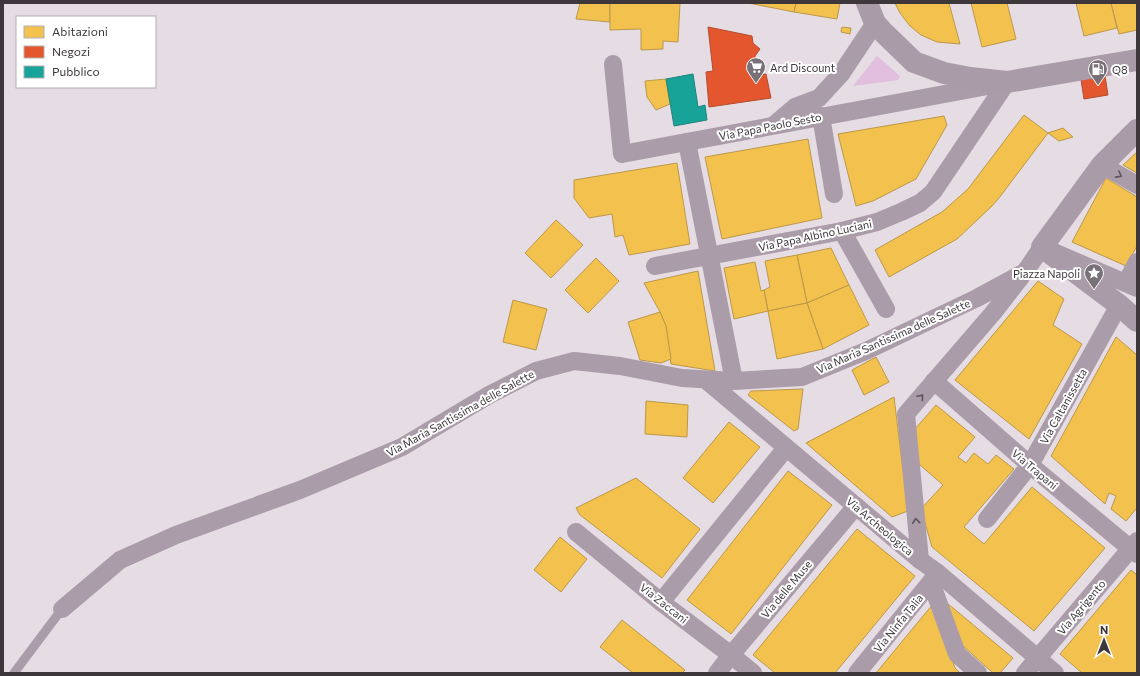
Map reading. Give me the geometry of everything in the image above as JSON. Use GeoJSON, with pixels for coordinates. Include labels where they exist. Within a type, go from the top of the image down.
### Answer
{"type":"FeatureCollection","features":[{"type":"Feature","properties":{"kind":"main road"},"geometry":{"type":"LineString","coordinates":[[867,3],[875,23],[914,62],[944,73],[970,78],[1007,82],[1137,60]]}},
{"type":"Feature","properties":{"kind":"main road","name":"Via Maria Santissima delle Salette"},"geometry":{"type":"LineString","coordinates":[[1042,247],[1102,165],[1137,130]]}},
{"type":"Feature","properties":{"kind":"main road"},"geometry":{"type":"LineString","coordinates":[[1042,247],[1119,305],[1137,321]]}},
{"type":"Feature","properties":{"kind":"street"},"geometry":{"type":"LineString","coordinates":[[772,126],[795,107],[819,98],[841,74],[875,23]]}},
{"type":"Feature","properties":{"kind":"street","name":"Via Papa Paolo Sesto"},"geometry":{"type":"LineString","coordinates":[[613,64],[622,154],[1007,82]]}},
{"type":"Feature","properties":{"kind":"street","name":"Via Papa Albino Luciani"},"geometry":{"type":"LineString","coordinates":[[654,266],[842,231],[863,226],[901,212],[920,203],[933,192],[1007,82]]}},
{"type":"Feature","properties":{"kind":"street"},"geometry":{"type":"LineString","coordinates":[[821,116],[834,194]]}},
{"type":"Feature","properties":{"kind":"street"},"geometry":{"type":"LineString","coordinates":[[687,142],[734,381]]}},
{"type":"Feature","properties":{"kind":"street"},"geometry":{"type":"LineString","coordinates":[[1102,165],[1137,185]]}},
{"type":"Feature","properties":{"kind":"street"},"geometry":{"type":"LineString","coordinates":[[842,231],[886,309]]}},
{"type":"Feature","properties":{"kind":"street"},"geometry":{"type":"LineString","coordinates":[[1042,247],[1133,276]]}},
{"type":"Feature","properties":{"kind":"street","name":"Via Maria Santissima delle Salette"},"geometry":{"type":"LineString","coordinates":[[62,609],[120,560],[176,535],[300,490],[402,447],[489,395],[536,371],[574,361],[620,366],[682,378],[706,380],[734,381],[802,377],[866,351],[977,298],[1025,272],[1042,247]]}},
{"type":"Feature","properties":{"kind":"street"},"geometry":{"type":"LineString","coordinates":[[920,560],[906,414],[993,313],[1025,272]]}},
{"type":"Feature","properties":{"kind":"street","name":"Via Caltanissetta"},"geometry":{"type":"LineString","coordinates":[[987,519],[1030,465],[1119,305]]}},
{"type":"Feature","properties":{"kind":"street","name":"Via Archeologica"},"geometry":{"type":"LineString","coordinates":[[706,380],[920,560],[935,577],[1055,673]]}},
{"type":"Feature","properties":{"kind":"street","name":"Via Trapani"},"geometry":{"type":"LineString","coordinates":[[934,381],[1030,465],[1135,548]]}},
{"type":"Feature","properties":{"kind":"street"},"geometry":{"type":"LineString","coordinates":[[661,602],[786,448]]}},
{"type":"Feature","properties":{"kind":"street","name":"Via delle Muse"},"geometry":{"type":"LineString","coordinates":[[717,673],[856,506]]}},
{"type":"Feature","properties":{"kind":"street","name":"Via Zaccani"},"geometry":{"type":"LineString","coordinates":[[576,532],[661,602],[753,673]]}},
{"type":"Feature","properties":{"kind":"street","name":"Via Agrigento"},"geometry":{"type":"LineString","coordinates":[[1025,673],[1135,548]]}},
{"type":"Feature","properties":{"kind":"street"},"geometry":{"type":"LineString","coordinates":[[935,577],[957,654],[978,673]]}},
{"type":"Feature","properties":{"kind":"street","name":"Via Ninfa Talia"},"geometry":{"type":"LineString","coordinates":[[857,673],[935,577]]}},
{"type":"Feature","properties":{"kind":"lane"},"geometry":{"type":"LineString","coordinates":[[14,673],[62,609]]}},
{"type":"Feature","properties":{"kind":"shaded area"},"geometry":{"type":"Polygon","coordinates":[[[877,56],[900,76],[898,80],[853,86],[877,56]]]}},
{"type":"Feature","properties":{"kind":"building: Abitazioni"},"geometry":{"type":"Polygon","coordinates":[[[580,3],[610,3],[610,22],[576,19],[580,3]]]}},
{"type":"Feature","properties":{"kind":"building: Abitazioni"},"geometry":{"type":"Polygon","coordinates":[[[610,3],[680,3],[678,42],[663,41],[663,49],[641,50],[641,29],[610,30],[610,3]]]}},
{"type":"Feature","properties":{"kind":"building: Abitazioni"},"geometry":{"type":"Polygon","coordinates":[[[748,3],[796,3],[794,12],[748,3]]]}},
{"type":"Feature","properties":{"kind":"building: Abitazioni"},"geometry":{"type":"Polygon","coordinates":[[[796,3],[840,3],[837,19],[794,12],[796,3]]]}},
{"type":"Feature","properties":{"kind":"building: Abitazioni"},"geometry":{"type":"Polygon","coordinates":[[[895,3],[949,3],[960,44],[937,42],[921,35],[910,26],[900,13],[895,3]]]}},
{"type":"Feature","properties":{"kind":"building: Abitazioni"},"geometry":{"type":"Polygon","coordinates":[[[971,3],[1007,3],[1016,39],[982,47],[971,3]]]}},
{"type":"Feature","properties":{"kind":"building: Abitazioni"},"geometry":{"type":"Polygon","coordinates":[[[1076,3],[1111,3],[1117,28],[1084,36],[1076,3]]]}},
{"type":"Feature","properties":{"kind":"building: Abitazioni"},"geometry":{"type":"Polygon","coordinates":[[[1111,3],[1137,3],[1137,30],[1119,34],[1111,3]]]}},
{"type":"Feature","properties":{"kind":"building: Abitazioni"},"geometry":{"type":"Polygon","coordinates":[[[842,27],[851,28],[850,34],[841,32],[842,27]]]}},
{"type":"Feature","properties":{"kind":"building: Abitazioni"},"geometry":{"type":"Polygon","coordinates":[[[666,79],[670,104],[656,110],[647,97],[645,81],[666,79]]]}},
{"type":"Feature","properties":{"kind":"building: Abitazioni"},"geometry":{"type":"Polygon","coordinates":[[[1024,115],[1048,133],[999,198],[957,239],[889,277],[875,250],[942,212],[968,189],[1024,115]]]}},
{"type":"Feature","properties":{"kind":"building: Abitazioni"},"geometry":{"type":"Polygon","coordinates":[[[944,116],[947,125],[916,179],[873,201],[856,206],[838,134],[944,116]]]}},
{"type":"Feature","properties":{"kind":"building: Abitazioni"},"geometry":{"type":"Polygon","coordinates":[[[1063,128],[1073,137],[1059,141],[1048,133],[1063,128]]]}},
{"type":"Feature","properties":{"kind":"building: Abitazioni"},"geometry":{"type":"Polygon","coordinates":[[[808,139],[822,218],[722,239],[705,157],[808,139]]]}},
{"type":"Feature","properties":{"kind":"building: Abitazioni"},"geometry":{"type":"Polygon","coordinates":[[[1137,152],[1137,173],[1123,165],[1137,152]]]}},
{"type":"Feature","properties":{"kind":"building: Abitazioni"},"geometry":{"type":"Polygon","coordinates":[[[677,163],[690,244],[629,255],[623,235],[615,237],[612,214],[589,218],[574,198],[574,180],[677,163]]]}},
{"type":"Feature","properties":{"kind":"building: Abitazioni"},"geometry":{"type":"Polygon","coordinates":[[[1106,178],[1137,197],[1137,246],[1126,266],[1072,242],[1106,178]]]}},
{"type":"Feature","properties":{"kind":"building: Abitazioni"},"geometry":{"type":"Polygon","coordinates":[[[556,220],[583,245],[551,278],[525,253],[556,220]]]}},
{"type":"Feature","properties":{"kind":"building: Abitazioni"},"geometry":{"type":"Polygon","coordinates":[[[831,248],[849,285],[807,303],[797,255],[831,248]]]}},
{"type":"Feature","properties":{"kind":"building: Abitazioni"},"geometry":{"type":"Polygon","coordinates":[[[797,255],[807,303],[768,311],[764,290],[770,287],[765,261],[797,255]]]}},
{"type":"Feature","properties":{"kind":"building: Abitazioni"},"geometry":{"type":"Polygon","coordinates":[[[596,258],[619,281],[588,313],[565,290],[596,258]]]}},
{"type":"Feature","properties":{"kind":"building: Abitazioni"},"geometry":{"type":"Polygon","coordinates":[[[755,262],[761,291],[764,290],[768,311],[734,319],[724,268],[755,262]]]}},
{"type":"Feature","properties":{"kind":"building: Abitazioni"},"geometry":{"type":"Polygon","coordinates":[[[698,271],[715,371],[671,364],[666,326],[644,283],[698,271]]]}},
{"type":"Feature","properties":{"kind":"building: Abitazioni"},"geometry":{"type":"Polygon","coordinates":[[[1038,281],[1064,299],[1053,325],[1082,344],[1029,439],[955,380],[1038,281]]]}},
{"type":"Feature","properties":{"kind":"building: Abitazioni"},"geometry":{"type":"Polygon","coordinates":[[[849,285],[869,325],[823,349],[807,303],[849,285]]]}},
{"type":"Feature","properties":{"kind":"building: Abitazioni"},"geometry":{"type":"Polygon","coordinates":[[[513,300],[547,309],[536,350],[503,342],[513,300]]]}},
{"type":"Feature","properties":{"kind":"building: Abitazioni"},"geometry":{"type":"Polygon","coordinates":[[[807,303],[823,349],[777,359],[768,311],[807,303]]]}},
{"type":"Feature","properties":{"kind":"building: Abitazioni"},"geometry":{"type":"Polygon","coordinates":[[[660,312],[666,326],[671,359],[661,363],[640,360],[628,322],[660,312]]]}},
{"type":"Feature","properties":{"kind":"building: Abitazioni"},"geometry":{"type":"Polygon","coordinates":[[[1116,337],[1137,355],[1137,508],[1126,521],[1111,509],[1116,496],[1109,493],[1105,504],[1051,456],[1116,337]]]}},
{"type":"Feature","properties":{"kind":"building: Abitazioni"},"geometry":{"type":"Polygon","coordinates":[[[876,357],[889,382],[864,395],[852,370],[876,357]]]}},
{"type":"Feature","properties":{"kind":"building: Abitazioni"},"geometry":{"type":"Polygon","coordinates":[[[803,389],[798,429],[794,431],[748,395],[751,391],[803,389]]]}},
{"type":"Feature","properties":{"kind":"building: Abitazioni"},"geometry":{"type":"Polygon","coordinates":[[[894,397],[908,511],[892,517],[806,443],[894,397]]]}},
{"type":"Feature","properties":{"kind":"building: Abitazioni"},"geometry":{"type":"Polygon","coordinates":[[[646,401],[688,405],[687,437],[645,434],[646,401]]]}},
{"type":"Feature","properties":{"kind":"building: Abitazioni"},"geometry":{"type":"Polygon","coordinates":[[[936,405],[975,437],[958,457],[966,463],[974,453],[988,464],[996,455],[1014,469],[964,527],[984,544],[1032,487],[1105,548],[1034,631],[932,547],[921,509],[943,485],[919,464],[914,430],[936,405]]]}},
{"type":"Feature","properties":{"kind":"building: Abitazioni"},"geometry":{"type":"Polygon","coordinates":[[[729,422],[760,447],[713,503],[683,478],[729,422]]]}},
{"type":"Feature","properties":{"kind":"building: Abitazioni"},"geometry":{"type":"Polygon","coordinates":[[[788,471],[832,505],[731,634],[687,600],[788,471]]]}},
{"type":"Feature","properties":{"kind":"building: Abitazioni"},"geometry":{"type":"Polygon","coordinates":[[[636,478],[700,529],[662,578],[580,515],[576,508],[636,478]]]}},
{"type":"Feature","properties":{"kind":"building: Abitazioni"},"geometry":{"type":"Polygon","coordinates":[[[857,529],[915,576],[835,673],[775,673],[753,655],[857,529]]]}},
{"type":"Feature","properties":{"kind":"building: Abitazioni"},"geometry":{"type":"Polygon","coordinates":[[[560,537],[587,559],[561,592],[534,570],[560,537]]]}},
{"type":"Feature","properties":{"kind":"building: Abitazioni"},"geometry":{"type":"Polygon","coordinates":[[[1131,570],[1137,575],[1137,673],[1082,673],[1060,654],[1131,570]]]}},
{"type":"Feature","properties":{"kind":"building: Abitazioni"},"geometry":{"type":"Polygon","coordinates":[[[941,598],[1013,658],[1000,673],[993,673],[963,646],[941,598]]]}},
{"type":"Feature","properties":{"kind":"building: Abitazioni"},"geometry":{"type":"Polygon","coordinates":[[[933,604],[955,668],[960,673],[876,673],[933,604]]]}},
{"type":"Feature","properties":{"kind":"building: Abitazioni"},"geometry":{"type":"Polygon","coordinates":[[[622,620],[685,670],[682,673],[633,673],[600,647],[622,620]]]}},
{"type":"Feature","properties":{"kind":"building: Negozi"},"geometry":{"type":"Polygon","coordinates":[[[708,27],[752,36],[753,43],[760,49],[755,56],[757,68],[751,68],[752,75],[766,74],[771,98],[709,107],[706,72],[713,71],[708,27]]]}},
{"type":"Feature","properties":{"kind":"building: Negozi"},"geometry":{"type":"Polygon","coordinates":[[[1105,76],[1108,95],[1084,99],[1081,80],[1105,76]]]}},
{"type":"Feature","properties":{"kind":"building: Pubblico"},"geometry":{"type":"Polygon","coordinates":[[[693,74],[698,107],[705,105],[707,120],[674,126],[666,79],[693,74]]]}},
{"type":"Feature","properties":{"kind":"place","name":"Ard Discount"},"geometry":{"type":"Point","coordinates":[756,84]}},
{"type":"Feature","properties":{"kind":"place","name":"Q8"},"geometry":{"type":"Point","coordinates":[1098,86]}},
{"type":"Feature","properties":{"kind":"place","name":"Piazza Napoli"},"geometry":{"type":"Point","coordinates":[1094,290]}}]}
